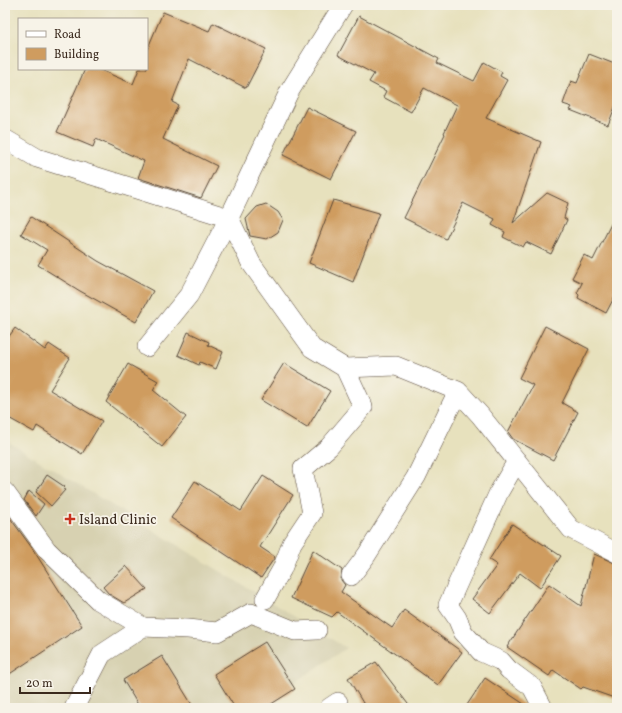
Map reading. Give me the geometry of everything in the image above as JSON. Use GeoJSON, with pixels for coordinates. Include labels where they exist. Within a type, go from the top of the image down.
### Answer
{"type":"FeatureCollection","features":[{"type":"Feature","properties":{"kind":"street"},"geometry":{"type":"LineString","coordinates":[[147,347],[189,295],[229,218],[288,92],[343,5]]}},
{"type":"Feature","properties":{"kind":"street"},"geometry":{"type":"LineString","coordinates":[[5,139],[37,158],[229,218],[251,263],[312,348],[345,368],[396,366],[458,391],[480,415],[572,529],[617,553]]}},
{"type":"Feature","properties":{"kind":"street"},"geometry":{"type":"LineString","coordinates":[[265,598],[282,568],[292,543],[312,514],[304,469],[330,447],[363,407],[345,368]]}},
{"type":"Feature","properties":{"kind":"street"},"geometry":{"type":"LineString","coordinates":[[351,576],[366,556],[416,477],[458,391]]}},
{"type":"Feature","properties":{"kind":"street"},"geometry":{"type":"LineString","coordinates":[[517,461],[499,492],[448,605],[457,618],[463,632],[481,652],[501,661],[509,670],[532,686],[543,708]]}},
{"type":"Feature","properties":{"kind":"street"},"geometry":{"type":"LineString","coordinates":[[5,492],[47,550],[98,600],[143,627],[217,632],[251,613],[294,631],[317,630]]}},
{"type":"Feature","properties":{"kind":"street"},"geometry":{"type":"LineString","coordinates":[[74,708],[102,654],[143,627]]}},
{"type":"Feature","properties":{"kind":"street"},"geometry":{"type":"LineString","coordinates":[[532,686],[532,708]]}},
{"type":"Feature","properties":{"kind":"shaded area","name":"Island Clinic"},"geometry":{"type":"Polygon","coordinates":[[[5,440],[346,648],[257,708],[5,708],[5,440]]]}},
{"type":"Feature","properties":{"kind":"building"},"geometry":{"type":"Polygon","coordinates":[[[163,12],[209,31],[213,23],[266,49],[246,88],[189,59],[172,102],[178,105],[163,139],[217,166],[201,198],[138,178],[144,161],[96,139],[93,147],[57,132],[85,70],[100,70],[133,84],[139,70],[148,70],[148,48],[163,12]]]}},
{"type":"Feature","properties":{"kind":"building"},"geometry":{"type":"Polygon","coordinates":[[[359,16],[439,59],[437,63],[474,81],[484,62],[502,72],[500,76],[507,80],[486,118],[541,142],[513,223],[547,193],[568,203],[564,218],[567,220],[551,254],[526,242],[523,247],[503,237],[505,232],[492,225],[495,219],[463,203],[446,239],[404,218],[445,134],[444,133],[457,105],[424,88],[411,112],[383,97],[386,91],[369,82],[374,74],[338,55],[359,16]]]}},
{"type":"Feature","properties":{"kind":"building"},"geometry":{"type":"Polygon","coordinates":[[[589,54],[617,65],[617,102],[608,125],[570,110],[572,107],[563,104],[571,81],[577,83],[589,54]]]}},
{"type":"Feature","properties":{"kind":"building"},"geometry":{"type":"Polygon","coordinates":[[[307,107],[356,131],[331,179],[283,155],[307,107]]]}},
{"type":"Feature","properties":{"kind":"building"},"geometry":{"type":"Polygon","coordinates":[[[333,200],[379,213],[353,282],[309,263],[333,200]]]}},
{"type":"Feature","properties":{"kind":"building"},"geometry":{"type":"Polygon","coordinates":[[[266,204],[278,212],[283,220],[278,232],[267,239],[250,236],[246,219],[257,207],[266,204]]]}},
{"type":"Feature","properties":{"kind":"building"},"geometry":{"type":"Polygon","coordinates":[[[617,212],[617,292],[606,313],[578,298],[579,295],[577,293],[582,283],[572,278],[584,255],[593,260],[617,212]]]}},
{"type":"Feature","properties":{"kind":"building"},"geometry":{"type":"Polygon","coordinates":[[[31,217],[98,261],[153,291],[136,322],[80,291],[38,265],[47,250],[21,234],[31,217]]]}},
{"type":"Feature","properties":{"kind":"building"},"geometry":{"type":"Polygon","coordinates":[[[545,326],[589,349],[562,403],[578,412],[553,460],[513,439],[508,432],[533,385],[519,378],[545,326]]]}},
{"type":"Feature","properties":{"kind":"building"},"geometry":{"type":"Polygon","coordinates":[[[15,328],[45,350],[49,344],[70,358],[50,390],[102,421],[82,454],[37,426],[34,432],[5,416],[5,342],[15,328]]]}},
{"type":"Feature","properties":{"kind":"building"},"geometry":{"type":"Polygon","coordinates":[[[188,332],[209,342],[208,345],[223,352],[216,369],[200,362],[199,365],[178,355],[188,332]]]}},
{"type":"Feature","properties":{"kind":"building"},"geometry":{"type":"Polygon","coordinates":[[[284,363],[330,391],[307,428],[261,400],[284,363]]]}},
{"type":"Feature","properties":{"kind":"building"},"geometry":{"type":"Polygon","coordinates":[[[128,364],[158,381],[153,390],[186,417],[162,447],[106,402],[128,364]]]}},
{"type":"Feature","properties":{"kind":"building"},"geometry":{"type":"Polygon","coordinates":[[[47,475],[65,487],[63,489],[65,490],[51,506],[36,492],[47,475]]]}},
{"type":"Feature","properties":{"kind":"building"},"geometry":{"type":"Polygon","coordinates":[[[263,476],[293,495],[260,547],[275,557],[261,578],[171,518],[195,481],[241,511],[263,476]]]}},
{"type":"Feature","properties":{"kind":"building"},"geometry":{"type":"Polygon","coordinates":[[[29,491],[44,504],[36,516],[24,500],[29,491]]]}},
{"type":"Feature","properties":{"kind":"building"},"geometry":{"type":"Polygon","coordinates":[[[5,511],[32,548],[82,626],[5,677],[5,511]]]}},
{"type":"Feature","properties":{"kind":"building"},"geometry":{"type":"Polygon","coordinates":[[[512,524],[561,556],[540,588],[520,573],[490,613],[472,599],[497,565],[489,560],[512,524]]]}},
{"type":"Feature","properties":{"kind":"building"},"geometry":{"type":"Polygon","coordinates":[[[313,550],[342,570],[341,580],[345,585],[341,592],[392,628],[404,610],[462,652],[438,685],[337,612],[332,617],[291,598],[313,550]]]}},
{"type":"Feature","properties":{"kind":"building"},"geometry":{"type":"Polygon","coordinates":[[[594,554],[617,564],[617,699],[583,687],[581,689],[553,670],[549,676],[507,647],[549,584],[581,606],[594,554]]]}},
{"type":"Feature","properties":{"kind":"building"},"geometry":{"type":"Polygon","coordinates":[[[126,566],[147,589],[124,603],[109,594],[103,587],[126,566]]]}},
{"type":"Feature","properties":{"kind":"building"},"geometry":{"type":"Polygon","coordinates":[[[265,642],[295,689],[265,708],[235,708],[214,674],[265,642]]]}},
{"type":"Feature","properties":{"kind":"building"},"geometry":{"type":"Polygon","coordinates":[[[162,656],[194,708],[140,708],[123,680],[162,656]]]}},
{"type":"Feature","properties":{"kind":"building"},"geometry":{"type":"Polygon","coordinates":[[[376,662],[411,708],[366,708],[348,678],[376,662]]]}},
{"type":"Feature","properties":{"kind":"building"},"geometry":{"type":"Polygon","coordinates":[[[485,678],[530,708],[465,708],[485,678]]]}},
{"type":"Feature","properties":{"kind":"place","name":"Island Clinic"},"geometry":{"type":"Point","coordinates":[70,519]}}]}
